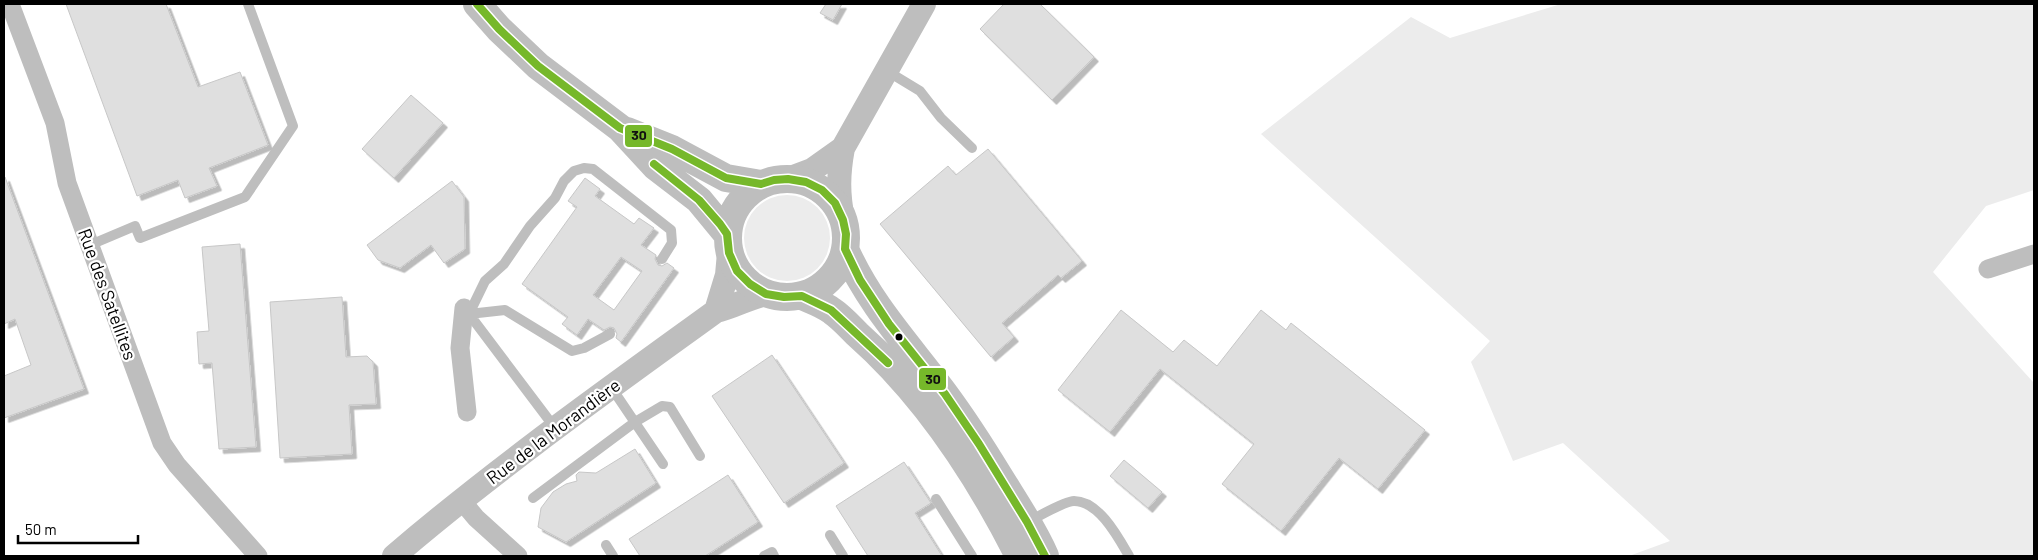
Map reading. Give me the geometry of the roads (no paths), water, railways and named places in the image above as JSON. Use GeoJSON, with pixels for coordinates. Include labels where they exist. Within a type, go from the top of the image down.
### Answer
{"type":"FeatureCollection","features":[{"type":"Feature","properties":{"kind":"main road"},"geometry":{"type":"LineString","coordinates":[[477,4],[499,29],[538,66],[620,128],[656,167],[699,200],[728,244],[737,270],[750,284],[766,294],[784,297],[802,296],[817,289],[830,279],[840,265],[845,249],[846,234],[843,220],[835,203],[822,190],[806,182],[788,178],[761,184],[748,192],[737,204],[730,218],[728,244]]}},
{"type":"Feature","properties":{"kind":"main road"},"geometry":{"type":"LineString","coordinates":[[620,128],[672,149],[726,178],[761,184]]}},
{"type":"Feature","properties":{"kind":"main road"},"geometry":{"type":"LineString","coordinates":[[845,249],[860,280],[872,299],[896,333],[945,394],[979,444],[1027,522],[1045,556]]}},
{"type":"Feature","properties":{"kind":"main road"},"geometry":{"type":"LineString","coordinates":[[802,296],[831,310],[878,352],[904,380],[968,466],[996,512],[1019,556]]}},
{"type":"Feature","properties":{"kind":"street","name":"Rue des Satellites"},"geometry":{"type":"LineString","coordinates":[[10,4],[54,123],[67,183],[162,443],[177,466],[258,556]]}},
{"type":"Feature","properties":{"kind":"street"},"geometry":{"type":"LineString","coordinates":[[843,220],[838,194],[838,174],[843,148],[924,4]]}},
{"type":"Feature","properties":{"kind":"street"},"geometry":{"type":"LineString","coordinates":[[788,178],[812,170],[843,148]]}},
{"type":"Feature","properties":{"kind":"street"},"geometry":{"type":"LineString","coordinates":[[716,311],[727,275],[728,244]]}},
{"type":"Feature","properties":{"kind":"street"},"geometry":{"type":"LineString","coordinates":[[1988,269],[2034,254]]}},
{"type":"Feature","properties":{"kind":"street","name":"Rue de la Morandière"},"geometry":{"type":"LineString","coordinates":[[394,556],[461,500],[555,428],[716,311],[730,308],[748,298],[766,294]]}},
{"type":"Feature","properties":{"kind":"street"},"geometry":{"type":"LineString","coordinates":[[467,311],[460,348],[467,412]]}},
{"type":"Feature","properties":{"kind":"street"},"geometry":{"type":"LineString","coordinates":[[461,500],[476,518],[518,556]]}},
{"type":"Feature","properties":{"kind":"lane"},"geometry":{"type":"LineString","coordinates":[[90,245],[135,226],[140,238],[246,197],[293,126],[248,4]]}},
{"type":"Feature","properties":{"kind":"lane"},"geometry":{"type":"LineString","coordinates":[[886,71],[920,91],[940,118],[972,148]]}},
{"type":"Feature","properties":{"kind":"lane"},"geometry":{"type":"LineString","coordinates":[[467,311],[484,281],[504,264],[530,226],[555,198],[564,181],[574,171],[584,168],[592,169],[671,230],[672,243],[662,259]]}},
{"type":"Feature","properties":{"kind":"lane"},"geometry":{"type":"LineString","coordinates":[[467,311],[505,310],[572,351],[584,348],[610,334]]}},
{"type":"Feature","properties":{"kind":"lane"},"geometry":{"type":"LineString","coordinates":[[467,311],[555,428]]}},
{"type":"Feature","properties":{"kind":"lane"},"geometry":{"type":"LineString","coordinates":[[611,387],[663,464]]}},
{"type":"Feature","properties":{"kind":"lane"},"geometry":{"type":"LineString","coordinates":[[533,498],[635,422],[662,406],[670,407],[700,456]]}},
{"type":"Feature","properties":{"kind":"lane"},"geometry":{"type":"LineString","coordinates":[[936,499],[972,556]]}},
{"type":"Feature","properties":{"kind":"lane"},"geometry":{"type":"LineString","coordinates":[[1027,522],[1073,501],[1087,504],[1113,527],[1129,556]]}},
{"type":"Feature","properties":{"kind":"lane"},"geometry":{"type":"LineString","coordinates":[[830,535],[844,556]]}},
{"type":"Feature","properties":{"kind":"lane"},"geometry":{"type":"LineString","coordinates":[[606,545],[613,556]]}},
{"type":"Feature","properties":{"kind":"lane"},"geometry":{"type":"LineString","coordinates":[[764,556],[772,552],[774,556]]}}]}
